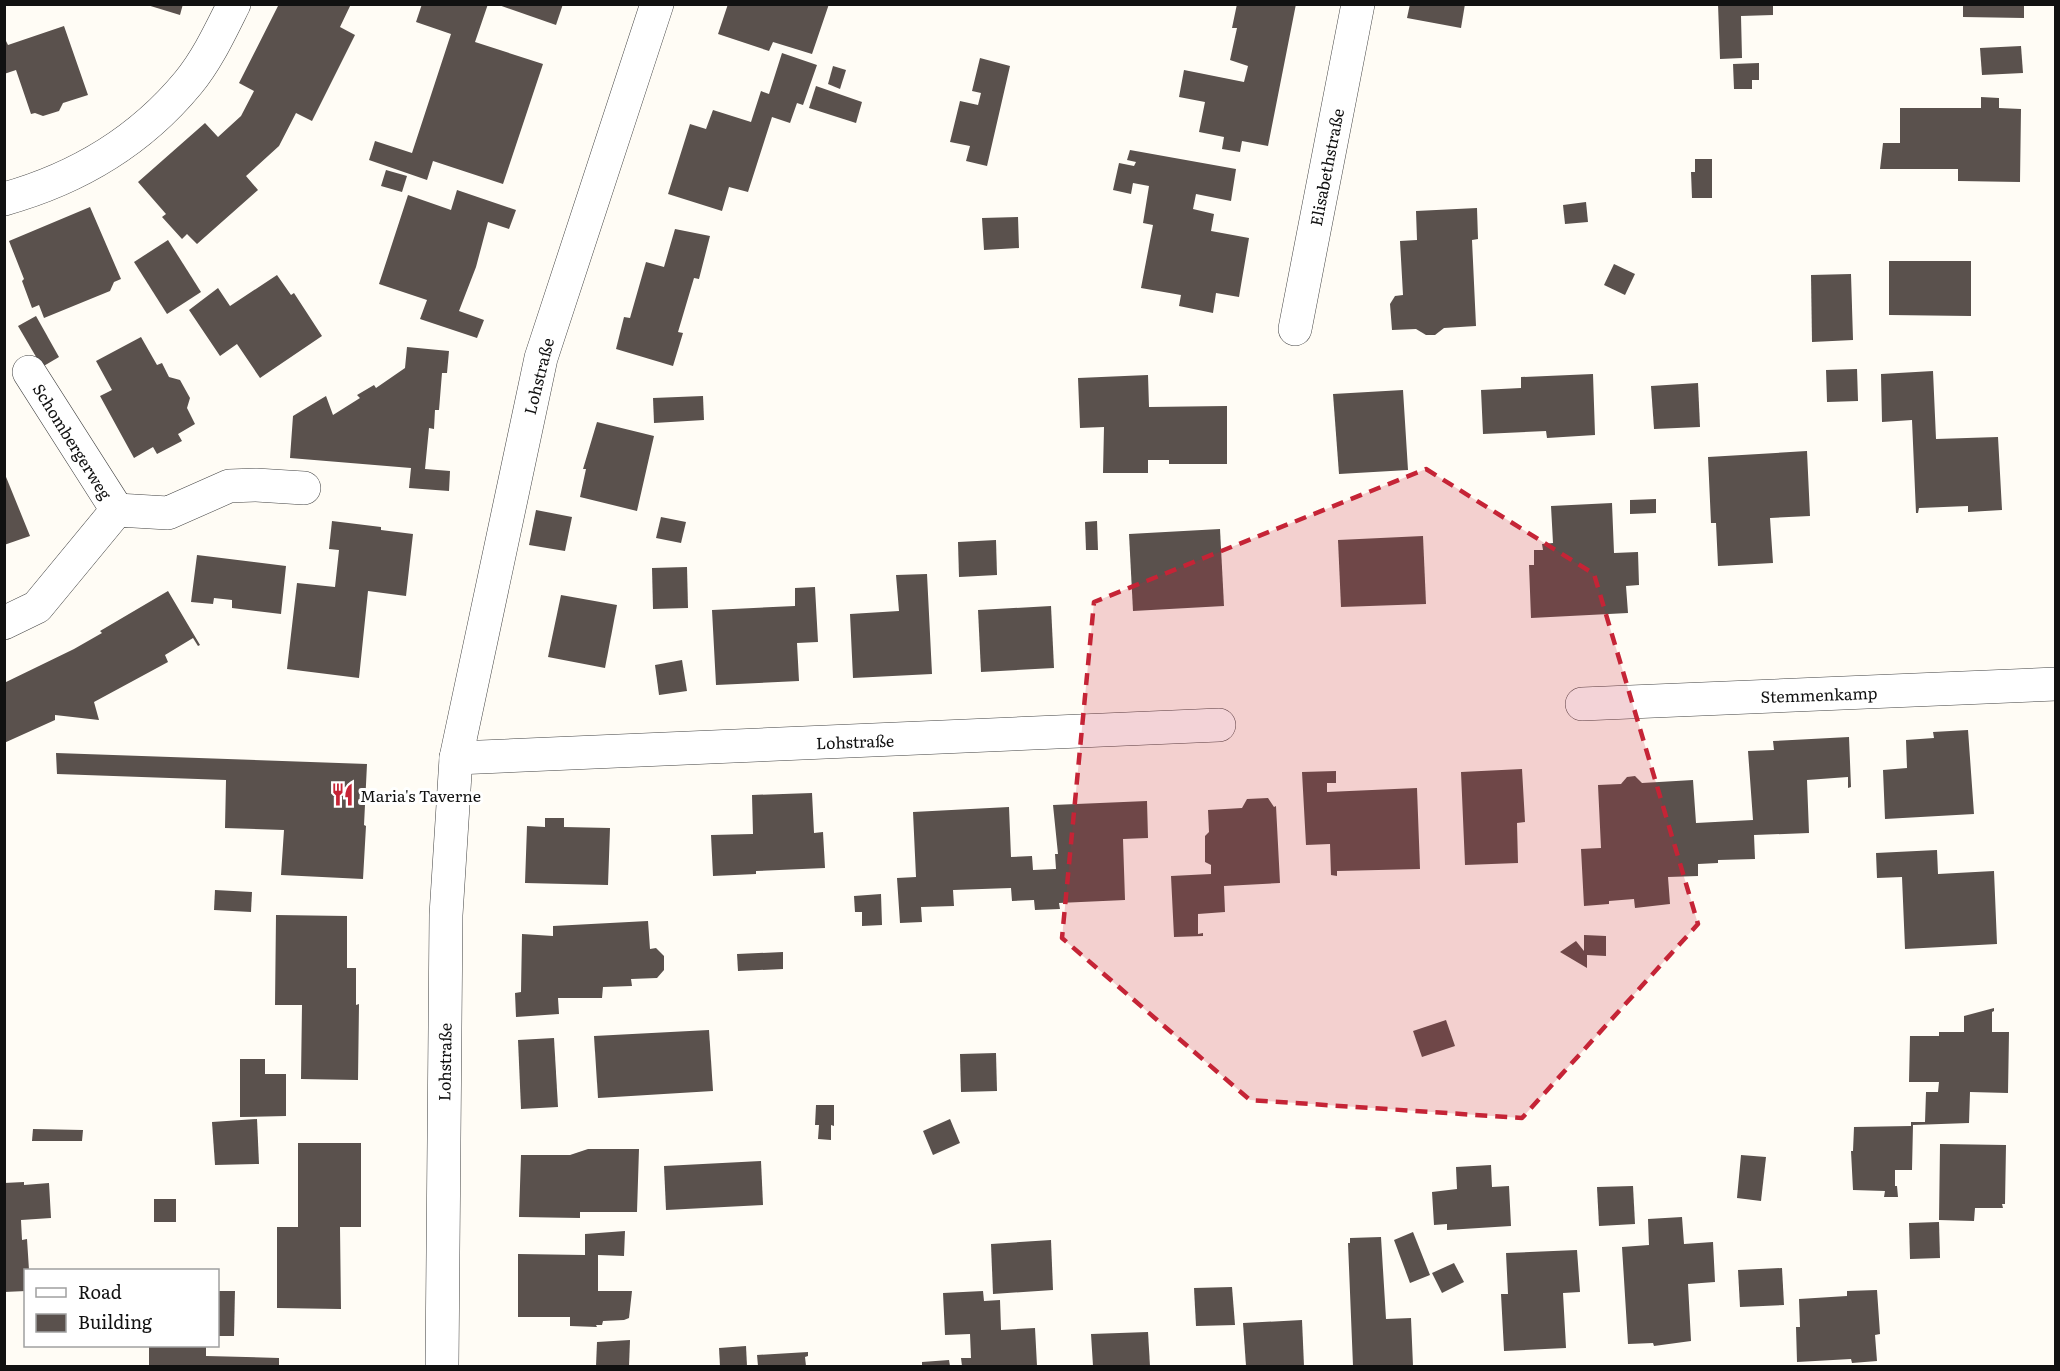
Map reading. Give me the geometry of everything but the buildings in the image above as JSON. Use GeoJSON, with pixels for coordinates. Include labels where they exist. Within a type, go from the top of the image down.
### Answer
{"type":"FeatureCollection","features":[{"type":"Feature","properties":{"kind":"street"},"geometry":{"type":"LineString","coordinates":[[4,199],[73,175],[114,151],[156,118],[189,82],[215,43],[234,4]]}},
{"type":"Feature","properties":{"kind":"street","name":"Lohstraße"},"geometry":{"type":"LineString","coordinates":[[442,1366],[446,915],[456,758],[541,358],[657,4]]}},
{"type":"Feature","properties":{"kind":"street","name":"Elisabethstraße"},"geometry":{"type":"LineString","coordinates":[[1295,328],[1358,4]]}},
{"type":"Feature","properties":{"kind":"street","name":"Schombergerweg"},"geometry":{"type":"LineString","coordinates":[[29,372],[117,510]]}},
{"type":"Feature","properties":{"kind":"street","name":"Schombergerweg"},"geometry":{"type":"LineString","coordinates":[[117,510],[168,513],[229,486],[304,488]]}},
{"type":"Feature","properties":{"kind":"street","name":"Schombergerweg"},"geometry":{"type":"LineString","coordinates":[[4,623],[37,607],[117,510]]}},
{"type":"Feature","properties":{"kind":"street","name":"Stemmenkamp"},"geometry":{"type":"LineString","coordinates":[[1582,704],[2055,684]]}},
{"type":"Feature","properties":{"kind":"street","name":"Lohstraße"},"geometry":{"type":"LineString","coordinates":[[456,758],[1219,725]]}},
{"type":"Feature","properties":{"kind":"highlighted area"},"geometry":{"type":"Polygon","coordinates":[[[1426,469],[1594,574],[1698,924],[1522,1118],[1250,1100],[1062,938],[1094,602],[1426,469]]]}},
{"type":"Feature","properties":{"kind":"place","name":"Maria's Taverne"},"geometry":{"type":"Point","coordinates":[342,795]}}]}
